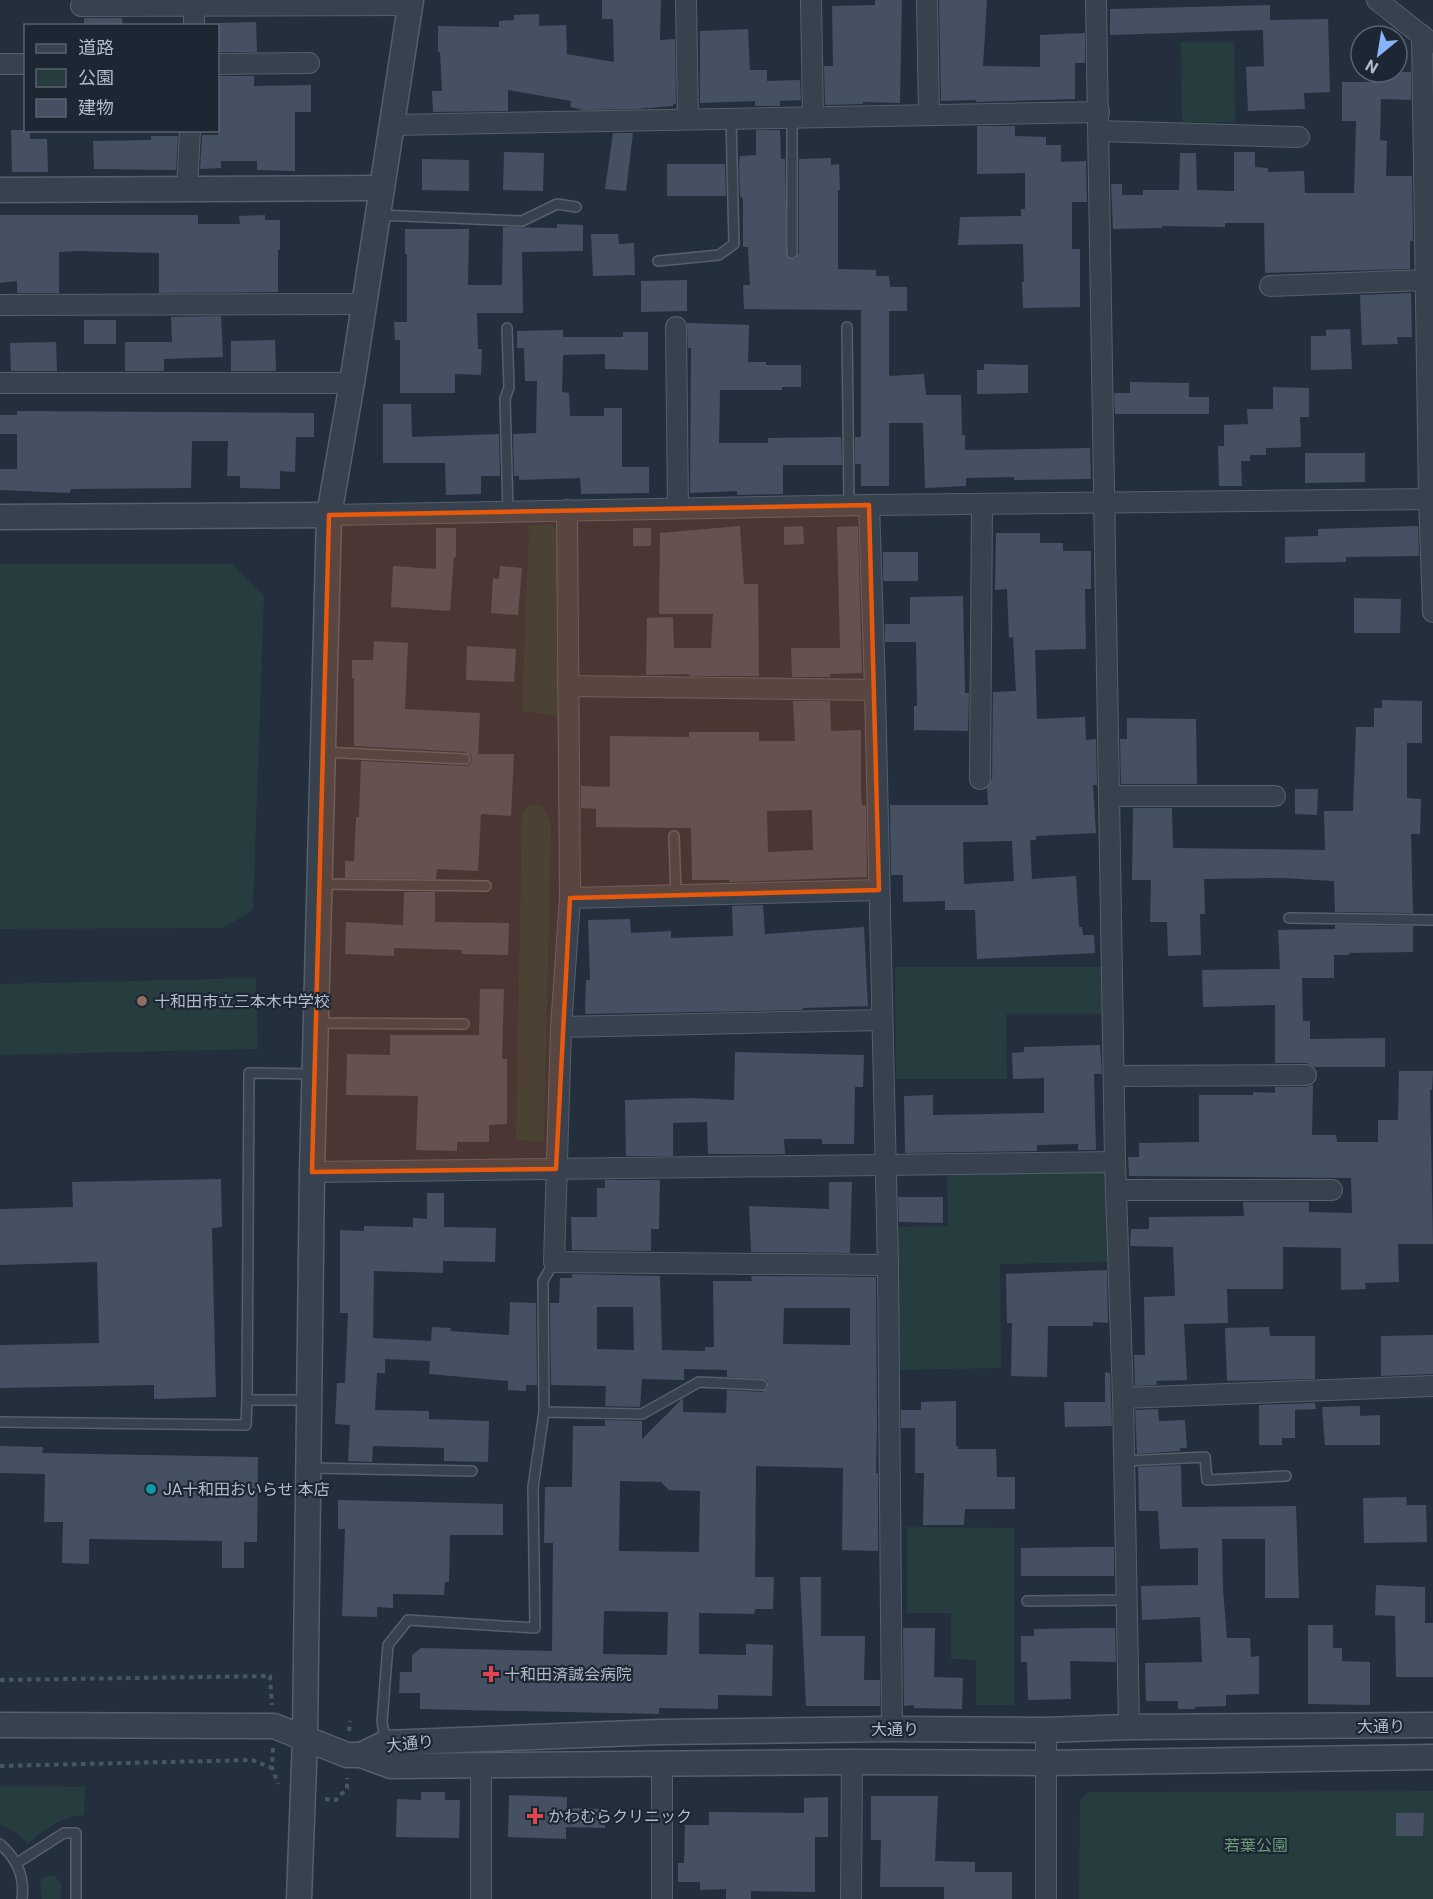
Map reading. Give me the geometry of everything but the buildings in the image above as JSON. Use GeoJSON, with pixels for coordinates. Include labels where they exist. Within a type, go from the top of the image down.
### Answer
{"type":"FeatureCollection","features":[{"type":"Feature","properties":{"kind":"street"},"geometry":{"type":"LineString","coordinates":[[686,0],[688,119]]}},
{"type":"Feature","properties":{"kind":"street"},"geometry":{"type":"LineString","coordinates":[[811,0],[813,117]]}},
{"type":"Feature","properties":{"kind":"street"},"geometry":{"type":"LineString","coordinates":[[927,0],[929,115]]}},
{"type":"Feature","properties":{"kind":"street"},"geometry":{"type":"LineString","coordinates":[[1096,0],[1115,1162],[1123,1398],[1129,1727]]}},
{"type":"Feature","properties":{"kind":"street"},"geometry":{"type":"LineString","coordinates":[[1377,0],[1427,40],[1425,280],[1433,612]]}},
{"type":"Feature","properties":{"kind":"street"},"geometry":{"type":"LineString","coordinates":[[194,2],[194,24]]}},
{"type":"Feature","properties":{"kind":"street"},"geometry":{"type":"LineString","coordinates":[[81,6],[194,2],[410,3],[393,124],[329,515],[314,1074],[305,1738],[299,1899]]}},
{"type":"Feature","properties":{"kind":"street"},"geometry":{"type":"LineString","coordinates":[[219,64],[309,63]]}},
{"type":"Feature","properties":{"kind":"street"},"geometry":{"type":"LineString","coordinates":[[0,64],[24,64]]}},
{"type":"Feature","properties":{"kind":"street"},"geometry":{"type":"LineString","coordinates":[[393,124],[929,115],[1099,122],[1299,137]]}},
{"type":"Feature","properties":{"kind":"street"},"geometry":{"type":"LineString","coordinates":[[187,189],[190,132]]}},
{"type":"Feature","properties":{"kind":"street"},"geometry":{"type":"LineString","coordinates":[[0,190],[381,188]]}},
{"type":"Feature","properties":{"kind":"street"},"geometry":{"type":"LineString","coordinates":[[1269,286],[1425,280]]}},
{"type":"Feature","properties":{"kind":"street"},"geometry":{"type":"LineString","coordinates":[[0,305],[364,304]]}},
{"type":"Feature","properties":{"kind":"street"},"geometry":{"type":"LineString","coordinates":[[676,327],[678,508]]}},
{"type":"Feature","properties":{"kind":"street"},"geometry":{"type":"LineString","coordinates":[[0,383],[352,383]]}},
{"type":"Feature","properties":{"kind":"street"},"geometry":{"type":"LineString","coordinates":[[0,518],[1431,499]]}},
{"type":"Feature","properties":{"kind":"street"},"geometry":{"type":"LineString","coordinates":[[980,779],[982,504]]}},
{"type":"Feature","properties":{"kind":"street"},"geometry":{"type":"LineString","coordinates":[[869,505],[888,1265],[892,1729]]}},
{"type":"Feature","properties":{"kind":"street"},"geometry":{"type":"LineString","coordinates":[[567,510],[570,898],[561,1027],[554,1262],[888,1265]]}},
{"type":"Feature","properties":{"kind":"street"},"geometry":{"type":"LineString","coordinates":[[568,686],[875,690]]}},
{"type":"Feature","properties":{"kind":"street"},"geometry":{"type":"LineString","coordinates":[[1110,796],[1275,796]]}},
{"type":"Feature","properties":{"kind":"street"},"geometry":{"type":"LineString","coordinates":[[570,898],[879,890]]}},
{"type":"Feature","properties":{"kind":"street"},"geometry":{"type":"LineString","coordinates":[[561,1027],[882,1020]]}},
{"type":"Feature","properties":{"kind":"street"},"geometry":{"type":"LineString","coordinates":[[1114,1076],[1306,1075]]}},
{"type":"Feature","properties":{"kind":"street"},"geometry":{"type":"LineString","coordinates":[[312,1172],[1115,1162]]}},
{"type":"Feature","properties":{"kind":"street"},"geometry":{"type":"LineString","coordinates":[[1116,1190],[1332,1190]]}},
{"type":"Feature","properties":{"kind":"street"},"geometry":{"type":"LineString","coordinates":[[1123,1398],[1433,1386]]}},
{"type":"Feature","properties":{"kind":"street","name":"大通り"},"geometry":{"type":"LineString","coordinates":[[0,1725],[274,1726],[347,1755],[360,1755],[390,1766],[852,1762],[1046,1763],[1433,1758]]}},
{"type":"Feature","properties":{"kind":"street","name":"大通り"},"geometry":{"type":"LineString","coordinates":[[360,1755],[386,1743],[626,1733],[1433,1725]]}},
{"type":"Feature","properties":{"kind":"street"},"geometry":{"type":"LineString","coordinates":[[1046,1730],[1046,1899]]}},
{"type":"Feature","properties":{"kind":"street"},"geometry":{"type":"LineString","coordinates":[[851,1899],[852,1762]]}},
{"type":"Feature","properties":{"kind":"street"},"geometry":{"type":"LineString","coordinates":[[662,1763],[662,1899]]}},
{"type":"Feature","properties":{"kind":"street"},"geometry":{"type":"LineString","coordinates":[[481,1766],[481,1899]]}},
{"type":"Feature","properties":{"kind":"lane"},"geometry":{"type":"LineString","coordinates":[[792,117],[792,253]]}},
{"type":"Feature","properties":{"kind":"lane"},"geometry":{"type":"LineString","coordinates":[[658,261],[719,255],[734,244],[732,118]]}},
{"type":"Feature","properties":{"kind":"lane"},"geometry":{"type":"LineString","coordinates":[[377,215],[522,221],[557,204],[576,207]]}},
{"type":"Feature","properties":{"kind":"lane"},"geometry":{"type":"LineString","coordinates":[[846,327],[849,505]]}},
{"type":"Feature","properties":{"kind":"lane"},"geometry":{"type":"LineString","coordinates":[[507,328],[509,387],[505,399],[508,511]]}},
{"type":"Feature","properties":{"kind":"lane"},"geometry":{"type":"LineString","coordinates":[[323,752],[465,759]]}},
{"type":"Feature","properties":{"kind":"lane"},"geometry":{"type":"LineString","coordinates":[[674,836],[676,895]]}},
{"type":"Feature","properties":{"kind":"lane"},"geometry":{"type":"LineString","coordinates":[[320,884],[486,886]]}},
{"type":"Feature","properties":{"kind":"lane"},"geometry":{"type":"LineString","coordinates":[[1289,918],[1433,920]]}},
{"type":"Feature","properties":{"kind":"lane"},"geometry":{"type":"LineString","coordinates":[[316,1023],[464,1024]]}},
{"type":"Feature","properties":{"kind":"lane"},"geometry":{"type":"LineString","coordinates":[[0,1422],[246,1425],[249,1073],[314,1074]]}},
{"type":"Feature","properties":{"kind":"lane"},"geometry":{"type":"LineString","coordinates":[[386,1743],[382,1722],[388,1645],[408,1620],[535,1628],[533,1487],[544,1412],[543,1281],[554,1262]]}},
{"type":"Feature","properties":{"kind":"lane"},"geometry":{"type":"LineString","coordinates":[[544,1412],[642,1414],[699,1382],[762,1385]]}},
{"type":"Feature","properties":{"kind":"lane"},"geometry":{"type":"LineString","coordinates":[[247,1400],[309,1400]]}},
{"type":"Feature","properties":{"kind":"lane"},"geometry":{"type":"LineString","coordinates":[[1124,1461],[1205,1456],[1207,1480],[1286,1476]]}},
{"type":"Feature","properties":{"kind":"lane"},"geometry":{"type":"LineString","coordinates":[[308,1468],[472,1471]]}},
{"type":"Feature","properties":{"kind":"lane"},"geometry":{"type":"LineString","coordinates":[[1027,1601],[1127,1600]]}},
{"type":"Feature","properties":{"kind":"lane"},"geometry":{"type":"LineString","coordinates":[[17,1863],[64,1833],[76,1833],[76,1899]]}},
{"type":"Feature","properties":{"kind":"lane"},"geometry":{"type":"LineString","coordinates":[[0,1844],[17,1863],[23,1882],[22,1899]]}},
{"type":"Feature","properties":{"kind":"path"},"geometry":{"type":"LineString","coordinates":[[0,1680],[270,1676]]}},
{"type":"Feature","properties":{"kind":"path"},"geometry":{"type":"LineString","coordinates":[[0,1766],[252,1760],[272,1768]]}},
{"type":"Feature","properties":{"kind":"highlighted area"},"geometry":{"type":"Polygon","coordinates":[[[869,505],[879,890],[570,898],[556,1169],[312,1172],[329,515],[869,505]]]}},
{"type":"Feature","properties":{"kind":"green space"},"geometry":{"type":"Polygon","coordinates":[[[1181,42],[1234,42],[1235,122],[1182,122],[1181,42]]]}},
{"type":"Feature","properties":{"kind":"green space"},"geometry":{"type":"Polygon","coordinates":[[[551,524],[561,534],[562,716],[522,711],[529,526],[551,524]]]}},
{"type":"Feature","properties":{"kind":"green space"},"geometry":{"type":"Polygon","coordinates":[[[0,564],[232,564],[264,596],[253,910],[223,928],[0,929],[0,564]]]}},
{"type":"Feature","properties":{"kind":"green space"},"geometry":{"type":"Polygon","coordinates":[[[531,805],[542,806],[551,823],[544,1142],[516,1140],[522,814],[531,805]]]}},
{"type":"Feature","properties":{"kind":"green space"},"geometry":{"type":"Polygon","coordinates":[[[895,967],[1102,967],[1102,1014],[1006,1014],[1007,1079],[896,1079],[895,967]]]}},
{"type":"Feature","properties":{"kind":"green space"},"geometry":{"type":"Polygon","coordinates":[[[256,978],[258,1049],[0,1055],[0,984],[256,978]]]}},
{"type":"Feature","properties":{"kind":"green space"},"geometry":{"type":"Polygon","coordinates":[[[1105,1169],[1107,1262],[1000,1264],[1001,1368],[900,1370],[897,1227],[948,1226],[947,1172],[1105,1169]]]}},
{"type":"Feature","properties":{"kind":"green space"},"geometry":{"type":"Polygon","coordinates":[[[907,1527],[1014,1528],[1014,1705],[976,1705],[976,1660],[951,1659],[951,1613],[907,1613],[907,1527]]]}},
{"type":"Feature","properties":{"kind":"green space"},"geometry":{"type":"Polygon","coordinates":[[[0,1786],[85,1787],[84,1815],[68,1818],[53,1825],[28,1844],[18,1834],[0,1824],[0,1786]]]}},
{"type":"Feature","properties":{"kind":"green space","name":"若葉公園"},"geometry":{"type":"Polygon","coordinates":[[[1433,1791],[1433,1899],[1079,1899],[1080,1800],[1089,1792],[1433,1791]]]}},
{"type":"Feature","properties":{"kind":"green space"},"geometry":{"type":"Polygon","coordinates":[[[55,1876],[61,1883],[61,1899],[42,1899],[40,1881],[45,1877],[55,1876]]]}},
{"type":"Feature","properties":{"kind":"place","name":"十和田市立三本木中学校"},"geometry":{"type":"Point","coordinates":[142,1001]}},
{"type":"Feature","properties":{"kind":"place","name":"JA十和田おいらせ 本店"},"geometry":{"type":"Point","coordinates":[151,1489]}},
{"type":"Feature","properties":{"kind":"place","name":"十和田済誠会病院"},"geometry":{"type":"Point","coordinates":[491,1674]}},
{"type":"Feature","properties":{"kind":"place","name":"かわむらクリニック"},"geometry":{"type":"Point","coordinates":[535,1816]}}]}
